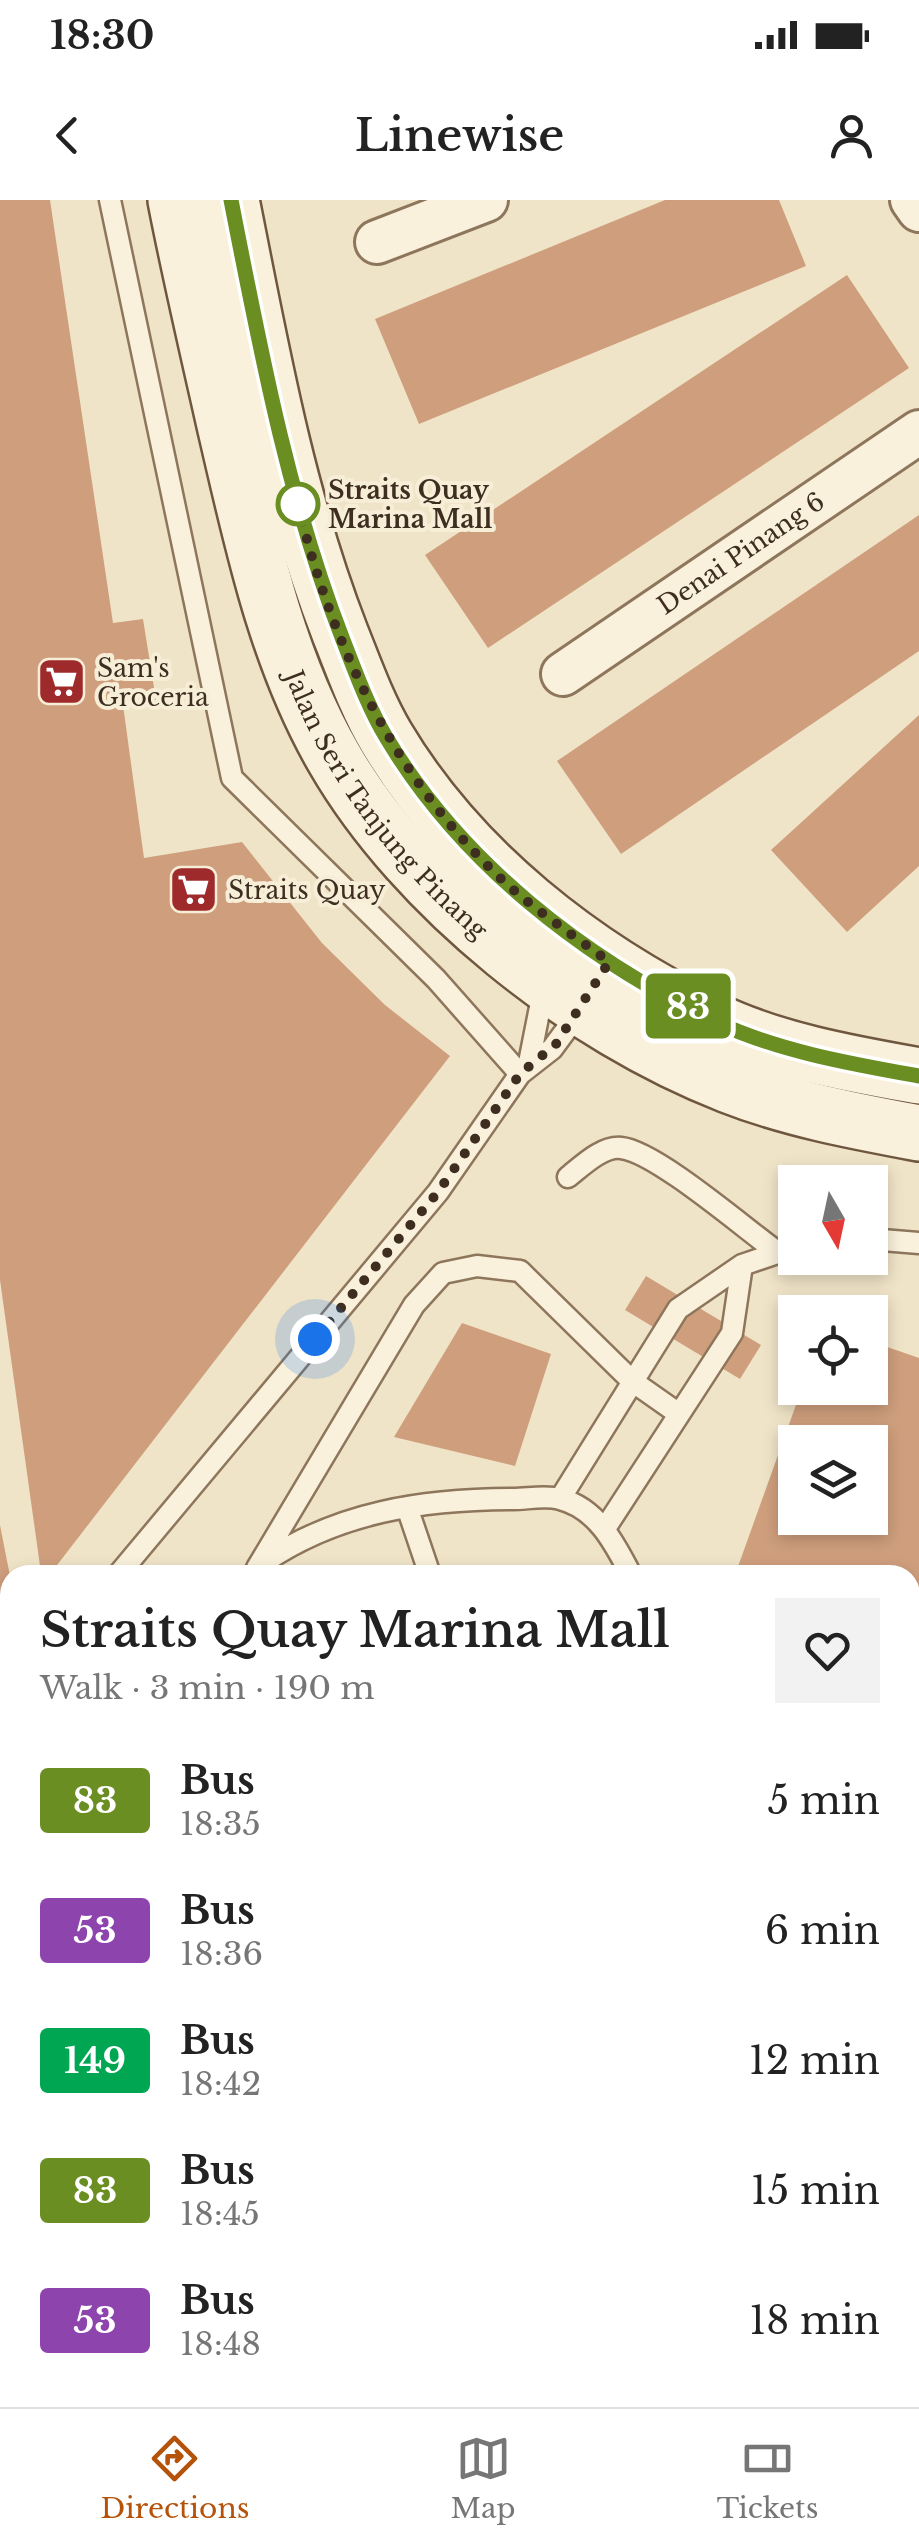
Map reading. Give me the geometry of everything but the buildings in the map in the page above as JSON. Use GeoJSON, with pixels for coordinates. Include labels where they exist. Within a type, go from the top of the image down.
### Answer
{"type":"FeatureCollection","features":[{"type":"Feature","properties":{"kind":"main road","name":"Jalan Seri Tanjung Pinang"},"geometry":{"type":"LineString","coordinates":[[176,200],[254,550],[310,710],[363,803],[404,854],[440,894],[586,984],[840,1062],[919,1076]]}},
{"type":"Feature","properties":{"kind":"main road","name":"Jalan Seri Tanjung Pinang"},"geometry":{"type":"LineString","coordinates":[[231,200],[265,370],[306,534],[348,654],[378,720],[457,835],[497,876],[637,1041],[728,1085],[826,1116],[919,1133]]}},
{"type":"Feature","properties":{"kind":"street"},"geometry":{"type":"LineString","coordinates":[[377,242],[486,200]]}},
{"type":"Feature","properties":{"kind":"street"},"geometry":{"type":"LineString","coordinates":[[912,200],[919,210]]}},
{"type":"Feature","properties":{"kind":"street","name":"Denai Pinang 6"},"geometry":{"type":"LineString","coordinates":[[563,674],[919,432]]}},
{"type":"Feature","properties":{"kind":"lane"},"geometry":{"type":"LineString","coordinates":[[110,200],[232,778],[524,1068]]}},
{"type":"Feature","properties":{"kind":"lane"},"geometry":{"type":"LineString","coordinates":[[524,1068],[552,1049],[586,984]]}},
{"type":"Feature","properties":{"kind":"lane"},"geometry":{"type":"LineString","coordinates":[[126,1565],[438,1192],[586,984]]}},
{"type":"Feature","properties":{"kind":"lane"},"geometry":{"type":"LineString","coordinates":[[568,1177],[595,1156],[618,1147],[644,1155],[778,1244]]}},
{"type":"Feature","properties":{"kind":"lane"},"geometry":{"type":"LineString","coordinates":[[888,1240],[919,1243]]}},
{"type":"Feature","properties":{"kind":"lane"},"geometry":{"type":"LineString","coordinates":[[560,1499],[678,1309],[742,1265],[778,1252]]}},
{"type":"Feature","properties":{"kind":"lane"},"geometry":{"type":"LineString","coordinates":[[606,1528],[732,1333],[742,1265]]}},
{"type":"Feature","properties":{"kind":"lane"},"geometry":{"type":"LineString","coordinates":[[258,1565],[414,1304],[443,1274],[477,1266],[520,1272],[632,1381],[679,1414]]}},
{"type":"Feature","properties":{"kind":"lane"},"geometry":{"type":"LineString","coordinates":[[262,1565],[302,1536],[356,1516],[472,1499],[560,1499],[606,1528],[626,1565]]}},
{"type":"Feature","properties":{"kind":"lane"},"geometry":{"type":"LineString","coordinates":[[406,1507],[426,1565]]}},
{"type":"Feature","properties":{"kind":"bus line","name":"83"},"geometry":{"type":"LineString","coordinates":[[231,200],[281,437],[306,534],[330,606],[386,737],[457,835],[497,876],[609,962],[717,1022],[840,1062],[919,1076]]}},
{"type":"Feature","properties":{"kind":"place","name":"Straits Quay Marina Mall"},"geometry":{"type":"Point","coordinates":[298,504]}},
{"type":"Feature","properties":{"kind":"place","name":"Sam's Groceria"},"geometry":{"type":"Point","coordinates":[62,682]}},
{"type":"Feature","properties":{"kind":"place","name":"Straits Quay"},"geometry":{"type":"Point","coordinates":[193,890]}},
{"type":"Feature","properties":{"kind":"route"},"geometry":{"type":"LineString","coordinates":[[298,504],[330,606],[386,737],[457,835],[497,876],[609,962],[583,1008],[556,1044],[520,1074],[438,1192],[315,1339]]}}]}
